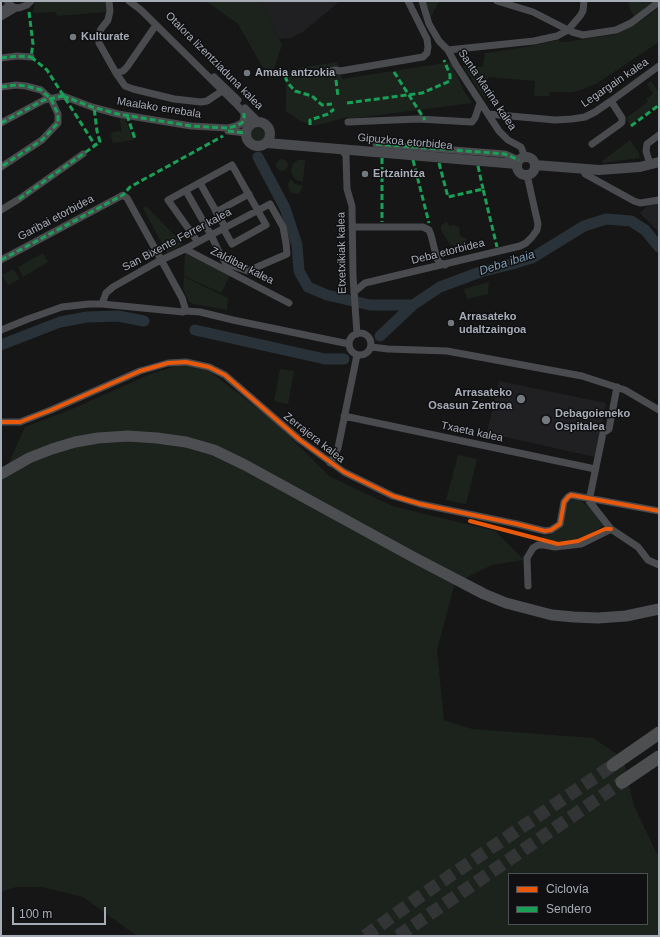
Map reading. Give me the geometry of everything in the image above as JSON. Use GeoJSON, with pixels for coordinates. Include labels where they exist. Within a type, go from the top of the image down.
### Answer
{"type":"FeatureCollection","features":[{"type":"Feature","properties":{"kind":"highway"},"geometry":{"type":"LineString","coordinates":[[613,765],[659,734]]}},
{"type":"Feature","properties":{"kind":"highway"},"geometry":{"type":"LineString","coordinates":[[622,782],[659,757]]}},
{"type":"Feature","properties":{"kind":"main road"},"geometry":{"type":"LineString","coordinates":[[1,474],[29,458],[52,449],[75,442],[98,438],[128,436],[186,442],[214,450],[245,465],[422,562],[484,594],[506,603],[537,612],[574,617],[598,618],[626,616],[659,608]]}},
{"type":"Feature","properties":{"kind":"street"},"geometry":{"type":"LineString","coordinates":[[109,1],[110,11],[108,20],[98,35],[99,43],[121,82],[128,88],[174,99],[201,102],[207,101],[222,91]]}},
{"type":"Feature","properties":{"kind":"street","name":"Otalora lizentziaduna kalea"},"geometry":{"type":"LineString","coordinates":[[129,1],[142,10],[247,116],[252,127]]}},
{"type":"Feature","properties":{"kind":"street","name":"Otalora lizentziaduna kalea"},"geometry":{"type":"LineString","coordinates":[[135,1],[151,13],[227,88],[252,127]]}},
{"type":"Feature","properties":{"kind":"street"},"geometry":{"type":"LineString","coordinates":[[331,71],[423,57],[427,53],[427,39],[408,1]]}},
{"type":"Feature","properties":{"kind":"street","name":"Santa Marina kalea"},"geometry":{"type":"LineString","coordinates":[[422,1],[429,24],[439,41],[448,50],[480,103],[499,131],[508,140],[521,147],[520,160]]}},
{"type":"Feature","properties":{"kind":"street"},"geometry":{"type":"LineString","coordinates":[[497,1],[533,12],[568,30],[583,35],[616,30],[631,23],[659,2]]}},
{"type":"Feature","properties":{"kind":"street","name":"Santa Marina kalea"},"geometry":{"type":"LineString","coordinates":[[448,50],[534,41],[557,36],[568,30],[580,16],[583,11],[584,1]]}},
{"type":"Feature","properties":{"kind":"street"},"geometry":{"type":"LineString","coordinates":[[11,4],[22,8],[29,6]]}},
{"type":"Feature","properties":{"kind":"street"},"geometry":{"type":"LineString","coordinates":[[1,11],[11,4]]}},
{"type":"Feature","properties":{"kind":"street"},"geometry":{"type":"LineString","coordinates":[[1,17],[11,4]]}},
{"type":"Feature","properties":{"kind":"street"},"geometry":{"type":"LineString","coordinates":[[416,16],[425,12]]}},
{"type":"Feature","properties":{"kind":"street"},"geometry":{"type":"LineString","coordinates":[[116,73],[123,71],[156,25]]}},
{"type":"Feature","properties":{"kind":"street"},"geometry":{"type":"LineString","coordinates":[[1,58],[17,56],[31,57]]}},
{"type":"Feature","properties":{"kind":"street","name":"Legargain kalea"},"geometry":{"type":"LineString","coordinates":[[488,114],[555,120],[585,117],[611,101],[659,66]]}},
{"type":"Feature","properties":{"kind":"street"},"geometry":{"type":"LineString","coordinates":[[1,87],[16,85],[31,86],[41,90],[51,99],[58,114],[58,123],[42,140],[1,167]]}},
{"type":"Feature","properties":{"kind":"street","name":"Maalako errebala"},"geometry":{"type":"LineString","coordinates":[[51,99],[62,96],[92,107],[118,114],[191,126],[217,128],[228,128],[242,123],[244,113]]}},
{"type":"Feature","properties":{"kind":"street"},"geometry":{"type":"LineString","coordinates":[[1,123],[44,100],[51,99]]}},
{"type":"Feature","properties":{"kind":"street"},"geometry":{"type":"LineString","coordinates":[[592,144],[622,122],[622,118],[611,101]]}},
{"type":"Feature","properties":{"kind":"street"},"geometry":{"type":"LineString","coordinates":[[348,122],[418,119],[472,122],[475,118],[480,103]]}},
{"type":"Feature","properties":{"kind":"street"},"geometry":{"type":"LineString","coordinates":[[217,128],[226,131],[236,131],[252,127],[265,124],[269,138],[259,146],[252,145],[248,140],[252,127]]}},
{"type":"Feature","properties":{"kind":"street"},"geometry":{"type":"LineString","coordinates":[[535,165],[583,169],[619,169],[655,163],[646,151],[647,144],[659,135]]}},
{"type":"Feature","properties":{"kind":"street","name":"Gipuzkoa etorbidea"},"geometry":{"type":"LineString","coordinates":[[269,138],[279,139],[291,144],[342,149],[520,160]]}},
{"type":"Feature","properties":{"kind":"street"},"geometry":{"type":"LineString","coordinates":[[376,144],[505,154],[520,160],[533,160],[535,165],[534,171],[527,175],[519,172],[520,160]]}},
{"type":"Feature","properties":{"kind":"street","name":"Etxetxikiak kalea"},"geometry":{"type":"LineString","coordinates":[[342,149],[346,156],[347,189],[352,206],[353,276],[357,334]]}},
{"type":"Feature","properties":{"kind":"street"},"geometry":{"type":"LineString","coordinates":[[1,210],[82,154]]}},
{"type":"Feature","properties":{"kind":"street"},"geometry":{"type":"LineString","coordinates":[[198,242],[168,200],[232,165],[266,225],[232,244],[200,183]]}},
{"type":"Feature","properties":{"kind":"street"},"geometry":{"type":"LineString","coordinates":[[583,169],[585,174],[634,201],[640,203],[659,200]]}},
{"type":"Feature","properties":{"kind":"street","name":"Deba etorbidea"},"geometry":{"type":"LineString","coordinates":[[365,283],[520,246],[532,237],[537,230],[538,224],[527,175]]}},
{"type":"Feature","properties":{"kind":"street"},"geometry":{"type":"LineString","coordinates":[[186,190],[211,235]]}},
{"type":"Feature","properties":{"kind":"street"},"geometry":{"type":"LineString","coordinates":[[216,212],[249,194]]}},
{"type":"Feature","properties":{"kind":"street","name":"Garibai etorbidea"},"geometry":{"type":"LineString","coordinates":[[1,260],[122,195],[126,198],[161,261]]}},
{"type":"Feature","properties":{"kind":"street","name":"San Bixente Ferrer kalea"},"geometry":{"type":"LineString","coordinates":[[102,304],[109,289],[161,261],[270,204],[283,227],[287,254],[248,271],[225,262],[211,235]]}},
{"type":"Feature","properties":{"kind":"street"},"geometry":{"type":"LineString","coordinates":[[352,227],[423,227],[429,230],[437,260],[445,265]]}},
{"type":"Feature","properties":{"kind":"street","name":"Zaldibar kalea"},"geometry":{"type":"LineString","coordinates":[[185,249],[289,303]]}},
{"type":"Feature","properties":{"kind":"street"},"geometry":{"type":"LineString","coordinates":[[432,268],[437,260]]}},
{"type":"Feature","properties":{"kind":"street"},"geometry":{"type":"LineString","coordinates":[[161,261],[182,298],[186,311]]}},
{"type":"Feature","properties":{"kind":"street"},"geometry":{"type":"LineString","coordinates":[[353,276],[359,282],[365,283]]}},
{"type":"Feature","properties":{"kind":"street"},"geometry":{"type":"LineString","coordinates":[[354,292],[365,283]]}},
{"type":"Feature","properties":{"kind":"street"},"geometry":{"type":"LineString","coordinates":[[1,330],[62,307],[102,304],[183,312],[200,312],[349,344]]}},
{"type":"Feature","properties":{"kind":"street"},"geometry":{"type":"LineString","coordinates":[[357,334],[364,334],[370,340],[371,347],[364,354],[358,355],[352,352],[349,344],[351,338],[357,334]]}},
{"type":"Feature","properties":{"kind":"street"},"geometry":{"type":"LineString","coordinates":[[371,347],[447,351],[582,376],[617,387],[659,410]]}},
{"type":"Feature","properties":{"kind":"street"},"geometry":{"type":"LineString","coordinates":[[330,463],[338,448],[358,355]]}},
{"type":"Feature","properties":{"kind":"street","name":"Zerrajera kalea"},"geometry":{"type":"LineString","coordinates":[[1,422],[20,422],[140,371],[168,364],[186,362],[209,367],[225,375],[300,440],[330,463],[368,485],[393,496],[462,514],[517,524],[544,531],[551,530],[560,524],[564,502],[568,497],[575,495],[589,498]]}},
{"type":"Feature","properties":{"kind":"street"},"geometry":{"type":"LineString","coordinates":[[617,387],[609,429],[603,433],[589,498],[590,504],[611,529],[638,547],[644,556],[659,565]]}},
{"type":"Feature","properties":{"kind":"street","name":"Txaeta kalea"},"geometry":{"type":"LineString","coordinates":[[344,416],[595,469]]}},
{"type":"Feature","properties":{"kind":"street"},"geometry":{"type":"LineString","coordinates":[[589,498],[659,511]]}},
{"type":"Feature","properties":{"kind":"street"},"geometry":{"type":"LineString","coordinates":[[528,586],[527,558],[533,548],[544,545],[555,547],[581,544],[590,541],[611,529]]}},
{"type":"Feature","properties":{"kind":"shaded area"},"geometry":{"type":"Polygon","coordinates":[[[35,1],[107,1],[108,6],[106,7],[106,12],[57,16],[56,12],[33,13],[35,1]]]}},
{"type":"Feature","properties":{"kind":"shaded area"},"geometry":{"type":"Polygon","coordinates":[[[206,1],[261,1],[282,45],[270,80],[238,24],[206,1]]]}},
{"type":"Feature","properties":{"kind":"shaded area"},"geometry":{"type":"Polygon","coordinates":[[[261,1],[340,1],[304,31],[291,38],[279,39],[261,1]]]}},
{"type":"Feature","properties":{"kind":"shaded area"},"geometry":{"type":"Polygon","coordinates":[[[425,1],[439,1],[431,17],[425,1]]]}},
{"type":"Feature","properties":{"kind":"shaded area"},"geometry":{"type":"Polygon","coordinates":[[[657,1],[635,17],[628,2],[657,1]]]}},
{"type":"Feature","properties":{"kind":"shaded area"},"geometry":{"type":"Polygon","coordinates":[[[659,7],[659,42],[596,84],[583,89],[573,92],[550,92],[549,96],[534,96],[535,81],[488,77],[485,99],[463,66],[483,67],[485,53],[515,49],[559,40],[560,42],[565,42],[617,34],[648,16],[659,7]]]}},
{"type":"Feature","properties":{"kind":"shaded area"},"geometry":{"type":"Polygon","coordinates":[[[337,62],[342,79],[451,62],[464,91],[472,103],[348,119],[348,117],[314,126],[300,121],[286,111],[286,70],[337,62]]]}},
{"type":"Feature","properties":{"kind":"shaded area"},"geometry":{"type":"Polygon","coordinates":[[[651,81],[659,92],[659,103],[630,125],[626,118],[648,102],[646,99],[653,94],[647,84],[651,81]]]}},
{"type":"Feature","properties":{"kind":"shaded area"},"geometry":{"type":"Polygon","coordinates":[[[119,117],[125,118],[133,140],[113,143],[111,136],[112,132],[122,131],[119,117]]]}},
{"type":"Feature","properties":{"kind":"shaded area"},"geometry":{"type":"Polygon","coordinates":[[[255,127],[261,127],[266,132],[264,141],[261,143],[255,143],[250,138],[250,132],[255,127]]]}},
{"type":"Feature","properties":{"kind":"shaded area"},"geometry":{"type":"Polygon","coordinates":[[[630,140],[639,153],[639,158],[603,163],[602,161],[630,140]]]}},
{"type":"Feature","properties":{"kind":"shaded area"},"geometry":{"type":"Polygon","coordinates":[[[284,159],[287,160],[287,170],[280,171],[277,170],[276,163],[277,160],[284,159]]]}},
{"type":"Feature","properties":{"kind":"shaded area"},"geometry":{"type":"Polygon","coordinates":[[[298,160],[305,160],[303,181],[296,180],[291,172],[293,164],[298,160]]]}},
{"type":"Feature","properties":{"kind":"shaded area"},"geometry":{"type":"Polygon","coordinates":[[[290,180],[295,184],[303,186],[299,194],[291,193],[288,187],[290,180]]]}},
{"type":"Feature","properties":{"kind":"shaded area"},"geometry":{"type":"Polygon","coordinates":[[[659,200],[659,232],[640,213],[651,201],[659,200]]]}},
{"type":"Feature","properties":{"kind":"shaded area"},"geometry":{"type":"Polygon","coordinates":[[[146,206],[183,244],[167,253],[143,208],[146,206]]]}},
{"type":"Feature","properties":{"kind":"shaded area"},"geometry":{"type":"Polygon","coordinates":[[[445,222],[448,223],[449,226],[454,225],[459,227],[460,236],[467,239],[466,246],[462,246],[459,243],[455,246],[450,245],[441,230],[441,226],[445,222]]]}},
{"type":"Feature","properties":{"kind":"shaded area"},"geometry":{"type":"Polygon","coordinates":[[[43,253],[48,262],[23,277],[18,267],[43,253]]]}},
{"type":"Feature","properties":{"kind":"shaded area"},"geometry":{"type":"Polygon","coordinates":[[[185,253],[230,276],[221,293],[184,276],[185,253]]]}},
{"type":"Feature","properties":{"kind":"shaded area"},"geometry":{"type":"Polygon","coordinates":[[[13,269],[20,279],[8,285],[2,275],[13,269]]]}},
{"type":"Feature","properties":{"kind":"shaded area"},"geometry":{"type":"Polygon","coordinates":[[[184,277],[228,298],[227,310],[193,304],[189,301],[183,289],[184,277]]]}},
{"type":"Feature","properties":{"kind":"shaded area"},"geometry":{"type":"Polygon","coordinates":[[[489,282],[488,294],[467,299],[464,289],[489,282]]]}},
{"type":"Feature","properties":{"kind":"shaded area"},"geometry":{"type":"Polygon","coordinates":[[[181,365],[208,370],[276,423],[329,476],[392,506],[495,531],[524,560],[492,565],[455,583],[437,650],[444,720],[472,729],[593,738],[623,758],[634,806],[659,858],[659,936],[137,936],[83,897],[42,887],[16,887],[1,892],[1,480],[25,427],[72,409],[153,373],[181,365]]]}},
{"type":"Feature","properties":{"kind":"shaded area"},"geometry":{"type":"Polygon","coordinates":[[[280,369],[294,371],[288,404],[274,401],[280,369]]]}},
{"type":"Feature","properties":{"kind":"shaded area","name":"Debagoieneko Ospitalea"},"geometry":{"type":"Polygon","coordinates":[[[499,381],[606,403],[595,457],[487,433],[499,381]]]}},
{"type":"Feature","properties":{"kind":"shaded area"},"geometry":{"type":"Polygon","coordinates":[[[458,455],[477,459],[466,504],[446,500],[458,455]]]}},
{"type":"Feature","properties":{"kind":"shaded area"},"geometry":{"type":"Polygon","coordinates":[[[573,499],[578,499],[590,507],[606,525],[579,539],[556,542],[542,538],[542,536],[550,535],[557,531],[562,525],[567,505],[573,499]]]}},
{"type":"Feature","properties":{"kind":"waterway"},"geometry":{"type":"LineString","coordinates":[[258,157],[285,208],[297,245],[299,271],[308,287],[327,295],[370,305],[413,305]]}},
{"type":"Feature","properties":{"kind":"waterway","name":"Deba ibaia"},"geometry":{"type":"LineString","coordinates":[[380,336],[413,305],[440,287],[480,272],[532,258],[584,226],[606,219],[631,221],[645,230],[659,247]]}},
{"type":"Feature","properties":{"kind":"waterway","name":"Deba ibaia"},"geometry":{"type":"LineString","coordinates":[[1,345],[60,322],[87,317],[118,316],[144,321]]}},
{"type":"Feature","properties":{"kind":"waterway","name":"Deba ibaia"},"geometry":{"type":"LineString","coordinates":[[195,330],[325,359],[344,359]]}},
{"type":"Feature","properties":{"kind":"tunnel"},"geometry":{"type":"LineString","coordinates":[[365,936],[422,895],[613,765]]}},
{"type":"Feature","properties":{"kind":"tunnel"},"geometry":{"type":"LineString","coordinates":[[398,936],[622,782]]}},
{"type":"Feature","properties":{"kind":"marked path"},"geometry":{"type":"LineString","coordinates":[[29,12],[33,44],[31,57]]}},
{"type":"Feature","properties":{"kind":"marked path"},"geometry":{"type":"LineString","coordinates":[[1,58],[17,56],[31,57]]}},
{"type":"Feature","properties":{"kind":"marked path"},"geometry":{"type":"LineString","coordinates":[[31,57],[47,70],[95,145]]}},
{"type":"Feature","properties":{"kind":"marked path"},"geometry":{"type":"LineString","coordinates":[[347,103],[422,93],[450,81],[450,75],[444,60]]}},
{"type":"Feature","properties":{"kind":"marked path"},"geometry":{"type":"LineString","coordinates":[[394,72],[425,120]]}},
{"type":"Feature","properties":{"kind":"marked path"},"geometry":{"type":"LineString","coordinates":[[286,76],[288,83],[295,91],[312,96],[322,105],[332,104]]}},
{"type":"Feature","properties":{"kind":"marked path"},"geometry":{"type":"LineString","coordinates":[[336,80],[338,97]]}},
{"type":"Feature","properties":{"kind":"marked path"},"geometry":{"type":"LineString","coordinates":[[1,87],[16,85],[41,90],[51,99],[58,114],[58,123],[42,140],[1,167]]}},
{"type":"Feature","properties":{"kind":"marked path"},"geometry":{"type":"LineString","coordinates":[[63,96],[92,107],[118,114],[191,126],[228,128],[242,123],[244,113]]}},
{"type":"Feature","properties":{"kind":"marked path"},"geometry":{"type":"LineString","coordinates":[[1,123],[44,100],[63,96]]}},
{"type":"Feature","properties":{"kind":"marked path"},"geometry":{"type":"LineString","coordinates":[[631,126],[659,105]]}},
{"type":"Feature","properties":{"kind":"marked path"},"geometry":{"type":"LineString","coordinates":[[19,199],[100,142],[94,107]]}},
{"type":"Feature","properties":{"kind":"marked path"},"geometry":{"type":"LineString","coordinates":[[310,125],[310,120],[328,114],[334,109]]}},
{"type":"Feature","properties":{"kind":"marked path"},"geometry":{"type":"LineString","coordinates":[[127,115],[135,139]]}},
{"type":"Feature","properties":{"kind":"marked path"},"geometry":{"type":"LineString","coordinates":[[228,131],[246,133]]}},
{"type":"Feature","properties":{"kind":"marked path"},"geometry":{"type":"LineString","coordinates":[[1,260],[123,195],[130,187],[223,136]]}},
{"type":"Feature","properties":{"kind":"marked path"},"geometry":{"type":"LineString","coordinates":[[376,144],[505,154],[519,160]]}},
{"type":"Feature","properties":{"kind":"marked path"},"geometry":{"type":"LineString","coordinates":[[382,158],[382,222]]}},
{"type":"Feature","properties":{"kind":"marked path"},"geometry":{"type":"LineString","coordinates":[[413,160],[429,223]]}},
{"type":"Feature","properties":{"kind":"marked path"},"geometry":{"type":"LineString","coordinates":[[439,163],[448,197],[483,189],[497,247]]}},
{"type":"Feature","properties":{"kind":"marked path"},"geometry":{"type":"LineString","coordinates":[[478,166],[483,189]]}},
{"type":"Feature","properties":{"kind":"cycle path"},"geometry":{"type":"LineString","coordinates":[[1,422],[20,422],[140,371],[168,363],[186,362],[209,367],[225,375],[300,440],[344,472],[393,496],[420,504],[545,531],[551,530],[560,524],[564,502],[571,495],[659,511]]}},
{"type":"Feature","properties":{"kind":"cycle path"},"geometry":{"type":"LineString","coordinates":[[470,521],[558,544],[578,541],[605,529],[611,529]]}},
{"type":"Feature","properties":{"kind":"place","name":"Kulturate"},"geometry":{"type":"Point","coordinates":[73,37]}},
{"type":"Feature","properties":{"kind":"place","name":"Amaia antzokia"},"geometry":{"type":"Point","coordinates":[247,73]}},
{"type":"Feature","properties":{"kind":"place","name":"Ertzaintza"},"geometry":{"type":"Point","coordinates":[365,174]}},
{"type":"Feature","properties":{"kind":"place","name":"Arrasateko udaltzaingoa"},"geometry":{"type":"Point","coordinates":[451,323]}},
{"type":"Feature","properties":{"kind":"place","name":"Arrasateko Osasun Zentroa"},"geometry":{"type":"Point","coordinates":[521,399]}},
{"type":"Feature","properties":{"kind":"place","name":"Debagoieneko Ospitalea"},"geometry":{"type":"Point","coordinates":[546,420]}}]}
